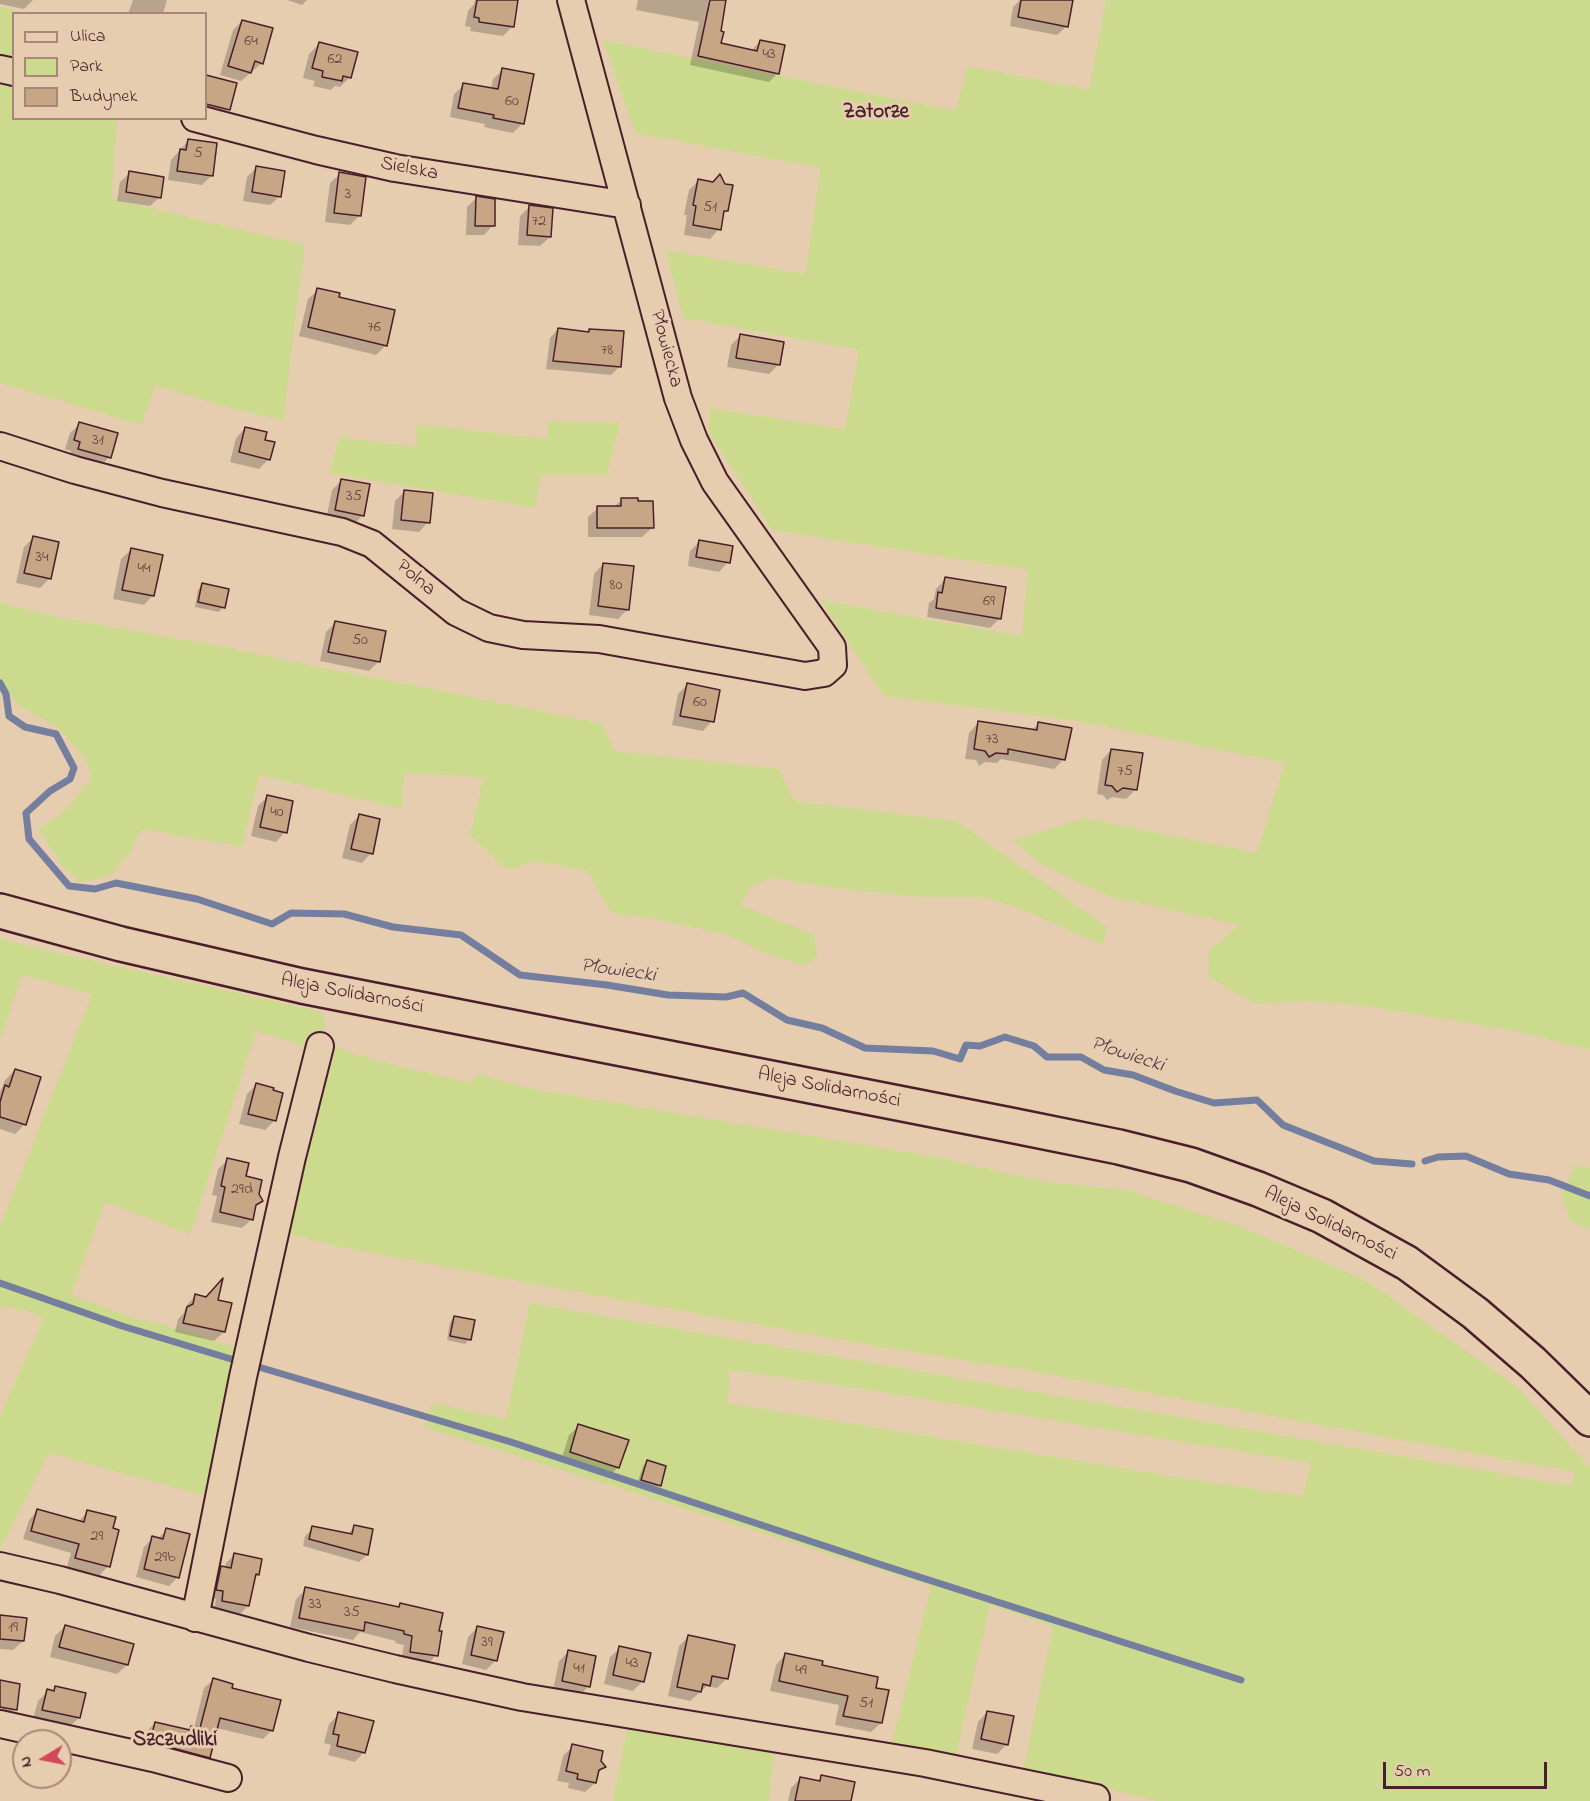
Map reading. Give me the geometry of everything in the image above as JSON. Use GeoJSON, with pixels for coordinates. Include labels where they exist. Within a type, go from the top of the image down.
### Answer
{"type":"FeatureCollection","features":[{"type":"Feature","properties":{"kind":"main road","name":"Aleja Solidarności"},"geometry":{"type":"LineString","coordinates":[[0,911],[121,945],[302,986],[1010,1125],[1119,1147],[1191,1165],[1258,1189],[1322,1216],[1407,1263],[1475,1313],[1533,1363],[1590,1419]]}},
{"type":"Feature","properties":{"kind":"street","name":"Płowiecka"},"geometry":{"type":"LineString","coordinates":[[571,0],[678,398],[694,440],[715,482],[832,647],[833,665]]}},
{"type":"Feature","properties":{"kind":"street","name":"Sielska"},"geometry":{"type":"LineString","coordinates":[[203,120],[395,168],[627,205]]}},
{"type":"Feature","properties":{"kind":"street","name":"Polna"},"geometry":{"type":"LineString","coordinates":[[0,446],[162,494],[342,532],[372,544],[456,612],[489,628],[523,635],[599,639],[805,676],[824,673],[833,665]]}},
{"type":"Feature","properties":{"kind":"street"},"geometry":{"type":"LineString","coordinates":[[195,1618],[249,1349],[292,1157],[320,1046]]}},
{"type":"Feature","properties":{"kind":"street"},"geometry":{"type":"LineString","coordinates":[[0,1566],[395,1669],[558,1704],[925,1763],[1096,1798]]}},
{"type":"Feature","properties":{"kind":"street"},"geometry":{"type":"LineString","coordinates":[[0,1724],[153,1758],[228,1778]]}},
{"type":"Feature","properties":{"kind":"green space"},"geometry":{"type":"Polygon","coordinates":[[[1106,0],[1590,0],[1590,1050],[1512,1030],[1351,1004],[1306,1001],[1256,1004],[1209,977],[1208,952],[1239,925],[1108,896],[1041,864],[1013,841],[1084,818],[1257,853],[1284,763],[1077,721],[884,696],[820,600],[1022,636],[1028,570],[772,530],[709,433],[709,408],[845,429],[859,350],[683,318],[666,250],[805,274],[821,168],[635,133],[603,40],[955,111],[968,66],[1089,90],[1106,0]]]}},
{"type":"Feature","properties":{"kind":"green space"},"geometry":{"type":"Polygon","coordinates":[[[0,7],[22,12],[12,12],[12,67],[0,63],[0,7]]]}},
{"type":"Feature","properties":{"kind":"green space"},"geometry":{"type":"Polygon","coordinates":[[[0,76],[12,80],[12,120],[117,120],[112,199],[305,245],[284,420],[229,408],[155,385],[142,425],[0,383],[0,76]]]}},
{"type":"Feature","properties":{"kind":"green space"},"geometry":{"type":"Polygon","coordinates":[[[549,421],[620,423],[607,475],[541,475],[535,508],[330,473],[339,437],[417,447],[417,424],[546,439],[549,421]]]}},
{"type":"Feature","properties":{"kind":"green space"},"geometry":{"type":"Polygon","coordinates":[[[0,602],[52,616],[231,648],[603,724],[614,751],[779,769],[794,801],[956,821],[1107,927],[1103,945],[1014,906],[980,897],[922,897],[841,889],[771,878],[750,887],[741,906],[814,935],[817,957],[805,965],[767,954],[728,935],[611,912],[587,871],[535,861],[507,870],[470,835],[483,779],[467,776],[404,773],[402,809],[259,775],[242,847],[142,829],[131,850],[110,876],[80,882],[61,865],[39,829],[66,810],[91,779],[86,759],[58,728],[17,704],[0,677],[0,602]]]}},
{"type":"Feature","properties":{"kind":"green space"},"geometry":{"type":"Polygon","coordinates":[[[0,938],[44,950],[323,1012],[328,1045],[377,1061],[472,1083],[477,1074],[528,1088],[931,1156],[1042,1181],[1126,1190],[1239,1226],[1363,1279],[1515,1385],[1590,1468],[1590,1801],[1157,1801],[1024,1768],[1053,1626],[990,1605],[955,1759],[891,1748],[931,1586],[424,1427],[432,1403],[506,1419],[530,1303],[1572,1486],[1574,1472],[1019,1369],[874,1346],[549,1287],[336,1246],[283,1233],[309,1048],[256,1031],[190,1234],[105,1202],[71,1295],[136,1319],[158,1323],[245,1350],[213,1498],[49,1453],[0,1549],[0,1416],[44,1318],[27,1311],[0,1306],[0,1227],[92,994],[22,975],[0,1040],[0,938]],[[730,1370],[727,1403],[1303,1496],[1311,1463],[862,1389],[730,1370]]]}},
{"type":"Feature","properties":{"kind":"green space"},"geometry":{"type":"Polygon","coordinates":[[[1575,1165],[1590,1167],[1590,1229],[1571,1222],[1562,1197],[1575,1165]]]}},
{"type":"Feature","properties":{"kind":"green space"},"geometry":{"type":"Polygon","coordinates":[[[629,1721],[775,1747],[769,1801],[613,1801],[629,1721]]]}},
{"type":"Feature","properties":{"kind":"building"},"geometry":{"type":"Polygon","coordinates":[[[477,0],[518,0],[514,27],[479,22],[479,18],[474,17],[477,0]]]}},
{"type":"Feature","properties":{"kind":"building"},"geometry":{"type":"Polygon","coordinates":[[[710,0],[726,0],[721,43],[757,51],[760,40],[785,45],[779,74],[698,56],[710,0]]]}},
{"type":"Feature","properties":{"kind":"building"},"geometry":{"type":"Polygon","coordinates":[[[1021,0],[1073,0],[1068,27],[1018,17],[1021,0]]]}},
{"type":"Feature","properties":{"kind":"building"},"geometry":{"type":"Polygon","coordinates":[[[242,20],[273,28],[263,64],[255,61],[251,73],[228,66],[242,20]]]}},
{"type":"Feature","properties":{"kind":"building"},"geometry":{"type":"Polygon","coordinates":[[[319,42],[358,52],[351,78],[343,76],[342,81],[322,77],[323,71],[312,68],[319,42]]]}},
{"type":"Feature","properties":{"kind":"building"},"geometry":{"type":"Polygon","coordinates":[[[502,68],[534,74],[524,124],[458,108],[463,83],[498,89],[502,68]]]}},
{"type":"Feature","properties":{"kind":"building"},"geometry":{"type":"Polygon","coordinates":[[[207,75],[237,83],[230,110],[207,104],[207,75]]]}},
{"type":"Feature","properties":{"kind":"building"},"geometry":{"type":"Polygon","coordinates":[[[188,139],[217,143],[213,176],[177,171],[180,149],[186,150],[188,139]]]}},
{"type":"Feature","properties":{"kind":"building"},"geometry":{"type":"Polygon","coordinates":[[[256,166],[285,171],[281,197],[252,192],[256,166]]]}},
{"type":"Feature","properties":{"kind":"building"},"geometry":{"type":"Polygon","coordinates":[[[129,171],[164,177],[161,198],[126,192],[129,171]]]}},
{"type":"Feature","properties":{"kind":"building"},"geometry":{"type":"Polygon","coordinates":[[[339,172],[366,177],[361,216],[334,213],[339,172]]]}},
{"type":"Feature","properties":{"kind":"building"},"geometry":{"type":"Polygon","coordinates":[[[720,174],[725,184],[733,185],[728,211],[724,211],[721,230],[693,225],[696,206],[693,205],[698,179],[713,182],[720,174]]]}},
{"type":"Feature","properties":{"kind":"building"},"geometry":{"type":"Polygon","coordinates":[[[476,196],[495,199],[495,226],[475,226],[476,196]]]}},
{"type":"Feature","properties":{"kind":"building"},"geometry":{"type":"Polygon","coordinates":[[[529,205],[553,208],[551,237],[527,235],[529,205]]]}},
{"type":"Feature","properties":{"kind":"building"},"geometry":{"type":"Polygon","coordinates":[[[317,288],[340,293],[339,297],[395,310],[387,346],[308,327],[317,288]]]}},
{"type":"Feature","properties":{"kind":"building"},"geometry":{"type":"Polygon","coordinates":[[[558,328],[589,332],[589,329],[624,331],[621,367],[553,361],[558,328]]]}},
{"type":"Feature","properties":{"kind":"building"},"geometry":{"type":"Polygon","coordinates":[[[740,334],[784,342],[780,365],[736,358],[740,334]]]}},
{"type":"Feature","properties":{"kind":"building"},"geometry":{"type":"Polygon","coordinates":[[[79,422],[118,433],[111,458],[78,449],[80,442],[74,440],[79,422]]]}},
{"type":"Feature","properties":{"kind":"building"},"geometry":{"type":"Polygon","coordinates":[[[245,427],[267,432],[265,440],[275,442],[270,460],[239,452],[245,427]]]}},
{"type":"Feature","properties":{"kind":"building"},"geometry":{"type":"Polygon","coordinates":[[[341,479],[370,484],[364,516],[335,510],[341,479]]]}},
{"type":"Feature","properties":{"kind":"building"},"geometry":{"type":"Polygon","coordinates":[[[404,490],[433,493],[430,523],[401,520],[404,490]]]}},
{"type":"Feature","properties":{"kind":"building"},"geometry":{"type":"Polygon","coordinates":[[[621,498],[653,501],[654,528],[597,528],[597,506],[621,506],[621,498]]]}},
{"type":"Feature","properties":{"kind":"building"},"geometry":{"type":"Polygon","coordinates":[[[33,536],[59,542],[51,579],[24,573],[33,536]]]}},
{"type":"Feature","properties":{"kind":"building"},"geometry":{"type":"Polygon","coordinates":[[[699,540],[733,546],[730,563],[696,557],[699,540]]]}},
{"type":"Feature","properties":{"kind":"building"},"geometry":{"type":"Polygon","coordinates":[[[131,548],[163,555],[154,596],[122,590],[131,548]]]}},
{"type":"Feature","properties":{"kind":"building"},"geometry":{"type":"Polygon","coordinates":[[[603,563],[634,566],[629,610],[598,606],[603,563]]]}},
{"type":"Feature","properties":{"kind":"building"},"geometry":{"type":"Polygon","coordinates":[[[945,577],[1006,587],[1001,619],[936,608],[938,592],[942,593],[945,577]]]}},
{"type":"Feature","properties":{"kind":"building"},"geometry":{"type":"Polygon","coordinates":[[[202,583],[229,589],[225,608],[198,602],[202,583]]]}},
{"type":"Feature","properties":{"kind":"building"},"geometry":{"type":"Polygon","coordinates":[[[335,621],[386,631],[380,662],[328,652],[335,621]]]}},
{"type":"Feature","properties":{"kind":"building"},"geometry":{"type":"Polygon","coordinates":[[[687,683],[720,690],[714,722],[680,716],[687,683]]]}},
{"type":"Feature","properties":{"kind":"building"},"geometry":{"type":"Polygon","coordinates":[[[978,721],[1037,730],[1038,722],[1072,728],[1065,760],[1008,749],[1008,754],[996,753],[989,757],[985,751],[974,749],[978,721]]]}},
{"type":"Feature","properties":{"kind":"building"},"geometry":{"type":"Polygon","coordinates":[[[1111,749],[1143,753],[1137,790],[1123,788],[1117,792],[1112,786],[1105,785],[1111,749]]]}},
{"type":"Feature","properties":{"kind":"building"},"geometry":{"type":"Polygon","coordinates":[[[267,795],[293,801],[287,833],[260,827],[267,795]]]}},
{"type":"Feature","properties":{"kind":"building"},"geometry":{"type":"Polygon","coordinates":[[[359,814],[380,819],[373,854],[351,849],[359,814]]]}},
{"type":"Feature","properties":{"kind":"building"},"geometry":{"type":"Polygon","coordinates":[[[15,1069],[41,1077],[26,1125],[0,1117],[0,1102],[5,1085],[9,1087],[15,1069]]]}},
{"type":"Feature","properties":{"kind":"building"},"geometry":{"type":"Polygon","coordinates":[[[256,1083],[283,1093],[276,1121],[248,1114],[256,1083]]]}},
{"type":"Feature","properties":{"kind":"building"},"geometry":{"type":"Polygon","coordinates":[[[227,1158],[249,1163],[246,1176],[262,1180],[259,1194],[263,1201],[256,1205],[253,1220],[220,1212],[225,1187],[221,1186],[227,1158]]]}},
{"type":"Feature","properties":{"kind":"building"},"geometry":{"type":"Polygon","coordinates":[[[223,1278],[218,1300],[232,1303],[225,1332],[183,1323],[187,1307],[193,1304],[195,1294],[206,1297],[223,1278]]]}},
{"type":"Feature","properties":{"kind":"building"},"geometry":{"type":"Polygon","coordinates":[[[454,1316],[475,1320],[471,1340],[450,1336],[454,1316]]]}},
{"type":"Feature","properties":{"kind":"building"},"geometry":{"type":"Polygon","coordinates":[[[578,1424],[629,1440],[619,1468],[570,1452],[578,1424]]]}},
{"type":"Feature","properties":{"kind":"building"},"geometry":{"type":"Polygon","coordinates":[[[647,1460],[666,1466],[661,1486],[641,1480],[647,1460]]]}},
{"type":"Feature","properties":{"kind":"building"},"geometry":{"type":"Polygon","coordinates":[[[37,1509],[84,1522],[87,1510],[116,1517],[113,1528],[119,1530],[110,1567],[75,1558],[79,1544],[31,1531],[37,1509]]]}},
{"type":"Feature","properties":{"kind":"building"},"geometry":{"type":"Polygon","coordinates":[[[354,1525],[373,1529],[368,1555],[309,1539],[312,1526],[352,1534],[354,1525]]]}},
{"type":"Feature","properties":{"kind":"building"},"geometry":{"type":"Polygon","coordinates":[[[166,1528],[190,1534],[179,1578],[144,1569],[152,1536],[163,1539],[166,1528]]]}},
{"type":"Feature","properties":{"kind":"building"},"geometry":{"type":"Polygon","coordinates":[[[234,1553],[262,1559],[249,1606],[222,1601],[223,1591],[216,1590],[221,1566],[231,1568],[234,1553]]]}},
{"type":"Feature","properties":{"kind":"building"},"geometry":{"type":"Polygon","coordinates":[[[305,1587],[399,1607],[400,1603],[443,1613],[439,1631],[442,1631],[438,1656],[410,1652],[412,1636],[404,1634],[404,1631],[365,1622],[364,1631],[299,1618],[305,1587]]]}},
{"type":"Feature","properties":{"kind":"building"},"geometry":{"type":"Polygon","coordinates":[[[0,1615],[27,1618],[24,1641],[0,1639],[0,1615]]]}},
{"type":"Feature","properties":{"kind":"building"},"geometry":{"type":"Polygon","coordinates":[[[65,1625],[134,1644],[128,1665],[59,1647],[65,1625]]]}},
{"type":"Feature","properties":{"kind":"building"},"geometry":{"type":"Polygon","coordinates":[[[477,1626],[504,1632],[497,1661],[471,1655],[477,1626]]]}},
{"type":"Feature","properties":{"kind":"building"},"geometry":{"type":"Polygon","coordinates":[[[688,1635],[735,1645],[728,1679],[712,1676],[710,1686],[703,1684],[701,1692],[677,1687],[688,1635]]]}},
{"type":"Feature","properties":{"kind":"building"},"geometry":{"type":"Polygon","coordinates":[[[619,1646],[651,1653],[644,1682],[613,1675],[619,1646]]]}},
{"type":"Feature","properties":{"kind":"building"},"geometry":{"type":"Polygon","coordinates":[[[568,1650],[596,1656],[590,1687],[562,1681],[568,1650]]]}},
{"type":"Feature","properties":{"kind":"building"},"geometry":{"type":"Polygon","coordinates":[[[785,1653],[823,1661],[822,1665],[878,1677],[876,1688],[889,1690],[882,1723],[843,1716],[848,1696],[779,1681],[785,1653]]]}},
{"type":"Feature","properties":{"kind":"building"},"geometry":{"type":"Polygon","coordinates":[[[213,1678],[233,1684],[232,1688],[281,1700],[273,1731],[220,1718],[210,1758],[150,1742],[155,1722],[190,1730],[191,1726],[200,1728],[213,1678]]]}},
{"type":"Feature","properties":{"kind":"building"},"geometry":{"type":"Polygon","coordinates":[[[0,1680],[20,1684],[17,1710],[0,1707],[0,1680]]]}},
{"type":"Feature","properties":{"kind":"building"},"geometry":{"type":"Polygon","coordinates":[[[55,1686],[86,1693],[80,1718],[42,1710],[47,1689],[54,1691],[55,1686]]]}},
{"type":"Feature","properties":{"kind":"building"},"geometry":{"type":"Polygon","coordinates":[[[987,1711],[1014,1716],[1008,1745],[981,1739],[987,1711]]]}},
{"type":"Feature","properties":{"kind":"building"},"geometry":{"type":"Polygon","coordinates":[[[338,1712],[374,1721],[365,1753],[337,1746],[339,1735],[333,1734],[338,1712]]]}},
{"type":"Feature","properties":{"kind":"building"},"geometry":{"type":"Polygon","coordinates":[[[572,1744],[603,1751],[601,1761],[606,1767],[599,1770],[596,1783],[577,1779],[578,1774],[566,1771],[572,1744]]]}},
{"type":"Feature","properties":{"kind":"building"},"geometry":{"type":"Polygon","coordinates":[[[821,1775],[855,1782],[851,1801],[795,1801],[800,1777],[820,1781],[821,1775]]]}},
{"type":"Feature","properties":{"kind":"waterway","name":"Płowiecki"},"geometry":{"type":"LineString","coordinates":[[0,683],[6,694],[9,716],[25,727],[56,734],[74,768],[70,779],[50,791],[26,813],[29,839],[69,886],[95,889],[116,883],[197,899],[272,924],[291,913],[344,914],[393,927],[461,935],[520,975],[668,995],[726,997],[743,993],[787,1020],[822,1028],[865,1048],[933,1051],[960,1059],[966,1045],[980,1046],[1005,1037],[1034,1046],[1047,1057],[1081,1057],[1104,1070],[1133,1075],[1214,1103],[1257,1100],[1283,1125],[1374,1161],[1412,1164]]}},
{"type":"Feature","properties":{"kind":"waterway","name":"Płowiecki"},"geometry":{"type":"LineString","coordinates":[[1425,1161],[1438,1157],[1466,1156],[1509,1174],[1549,1180],[1590,1196]]}},
{"type":"Feature","properties":{"kind":"waterway"},"geometry":{"type":"LineString","coordinates":[[0,1283],[122,1326],[241,1362]]}},
{"type":"Feature","properties":{"kind":"waterway"},"geometry":{"type":"LineString","coordinates":[[252,1365],[511,1442],[882,1565],[1241,1680]]}},
{"type":"Feature","properties":{"kind":"district","name":"Zatorze"},"geometry":{"type":"Point","coordinates":[876,114]}},
{"type":"Feature","properties":{"kind":"district","name":"Szczudliki"},"geometry":{"type":"Point","coordinates":[175,1742]}}]}
